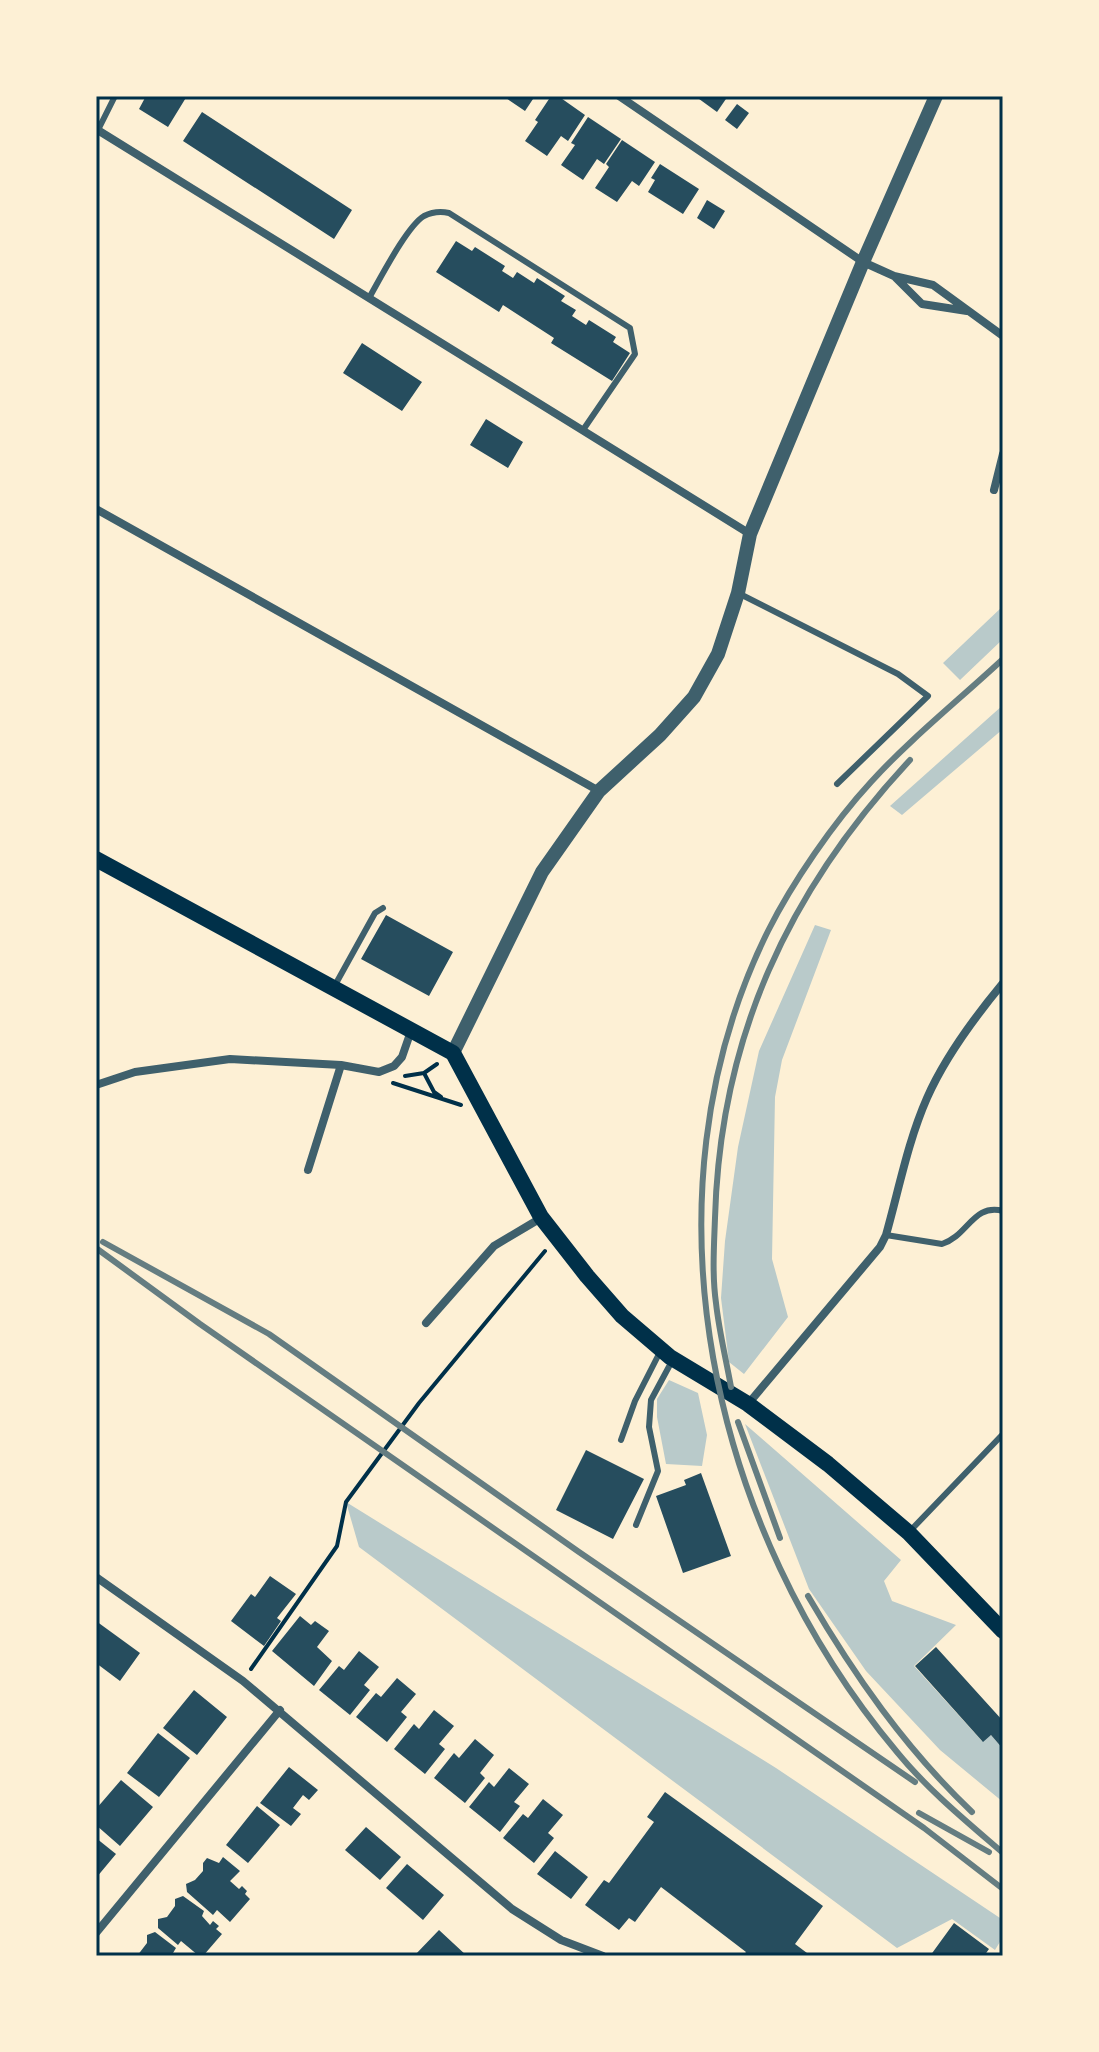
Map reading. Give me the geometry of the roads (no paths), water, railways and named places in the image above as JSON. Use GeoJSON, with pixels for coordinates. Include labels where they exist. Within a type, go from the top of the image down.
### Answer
{"type":"FeatureCollection","features":[{"type":"Feature","properties":{"kind":"main road"},"geometry":{"type":"LineString","coordinates":[[96,859],[453,1053],[541,1217],[622,1316],[668,1355],[748,1404],[828,1464],[909,1533],[1003,1631]]}},
{"type":"Feature","properties":{"kind":"street"},"geometry":{"type":"LineString","coordinates":[[619,96],[863,262],[894,276],[933,285],[1003,336]]}},
{"type":"Feature","properties":{"kind":"street"},"geometry":{"type":"LineString","coordinates":[[453,1053],[542,872],[599,791],[660,735],[694,697],[718,654],[738,593],[750,534],[936,96]]}},
{"type":"Feature","properties":{"kind":"street"},"geometry":{"type":"LineString","coordinates":[[97,130],[750,534]]}},
{"type":"Feature","properties":{"kind":"street"},"geometry":{"type":"LineString","coordinates":[[894,276],[922,304],[968,311]]}},
{"type":"Feature","properties":{"kind":"street"},"geometry":{"type":"LineString","coordinates":[[994,490],[1003,454]]}},
{"type":"Feature","properties":{"kind":"street"},"geometry":{"type":"LineString","coordinates":[[96,509],[599,791]]}},
{"type":"Feature","properties":{"kind":"street"},"geometry":{"type":"LineString","coordinates":[[748,1404],[880,1247],[886,1235],[909,1146],[927,1097],[975,1019],[1003,983]]}},
{"type":"Feature","properties":{"kind":"street"},"geometry":{"type":"LineString","coordinates":[[96,1085],[135,1072],[230,1059],[341,1065],[379,1072],[394,1066],[402,1057],[412,1028]]}},
{"type":"Feature","properties":{"kind":"street"},"geometry":{"type":"LineString","coordinates":[[308,1170],[341,1065]]}},
{"type":"Feature","properties":{"kind":"street"},"geometry":{"type":"LineString","coordinates":[[426,1323],[494,1246],[541,1217]]}},
{"type":"Feature","properties":{"kind":"street"},"geometry":{"type":"LineString","coordinates":[[96,1577],[280,1710],[512,1909],[561,1940],[603,1956]]}},
{"type":"Feature","properties":{"kind":"street"},"geometry":{"type":"LineString","coordinates":[[96,1933],[280,1710]]}},
{"type":"Feature","properties":{"kind":"lane"},"geometry":{"type":"LineString","coordinates":[[97,130],[115,96]]}},
{"type":"Feature","properties":{"kind":"lane"},"geometry":{"type":"LineString","coordinates":[[369,298],[414,224],[431,213],[449,213],[630,328],[635,354],[583,430]]}},
{"type":"Feature","properties":{"kind":"lane"},"geometry":{"type":"LineString","coordinates":[[738,593],[898,674],[928,696],[837,784]]}},
{"type":"Feature","properties":{"kind":"lane"},"geometry":{"type":"LineString","coordinates":[[334,987],[375,913],[383,908]]}},
{"type":"Feature","properties":{"kind":"lane"},"geometry":{"type":"LineString","coordinates":[[886,1235],[942,1244],[951,1242],[981,1211],[994,1208],[1003,1211]]}},
{"type":"Feature","properties":{"kind":"lane"},"geometry":{"type":"LineString","coordinates":[[621,1440],[635,1401],[668,1355]]}},
{"type":"Feature","properties":{"kind":"lane"},"geometry":{"type":"LineString","coordinates":[[636,1525],[658,1471],[649,1427],[651,1400],[668,1355]]}},
{"type":"Feature","properties":{"kind":"lane"},"geometry":{"type":"LineString","coordinates":[[909,1533],[1003,1434]]}},
{"type":"Feature","properties":{"kind":"railway"},"geometry":{"type":"LineString","coordinates":[[1003,659],[886,766],[857,798],[801,873],[768,931],[728,1034],[706,1140],[702,1249],[713,1358],[740,1465],[780,1568],[833,1664],[897,1752],[934,1792],[1003,1853]]}},
{"type":"Feature","properties":{"kind":"railway"},"geometry":{"type":"LineString","coordinates":[[731,1387],[715,1292],[715,1218],[720,1152],[730,1089],[747,1029],[769,971],[796,915],[867,810],[910,760]]}},
{"type":"Feature","properties":{"kind":"railway"},"geometry":{"type":"LineString","coordinates":[[103,1242],[269,1334],[579,1552],[915,1782]]}},
{"type":"Feature","properties":{"kind":"railway"},"geometry":{"type":"LineString","coordinates":[[96,1248],[200,1324],[924,1828],[1003,1889]]}},
{"type":"Feature","properties":{"kind":"railway"},"geometry":{"type":"LineString","coordinates":[[738,1422],[780,1538]]}},
{"type":"Feature","properties":{"kind":"railway"},"geometry":{"type":"LineString","coordinates":[[808,1596],[882,1710],[972,1812]]}},
{"type":"Feature","properties":{"kind":"railway"},"geometry":{"type":"LineString","coordinates":[[919,1813],[989,1852]]}}]}
